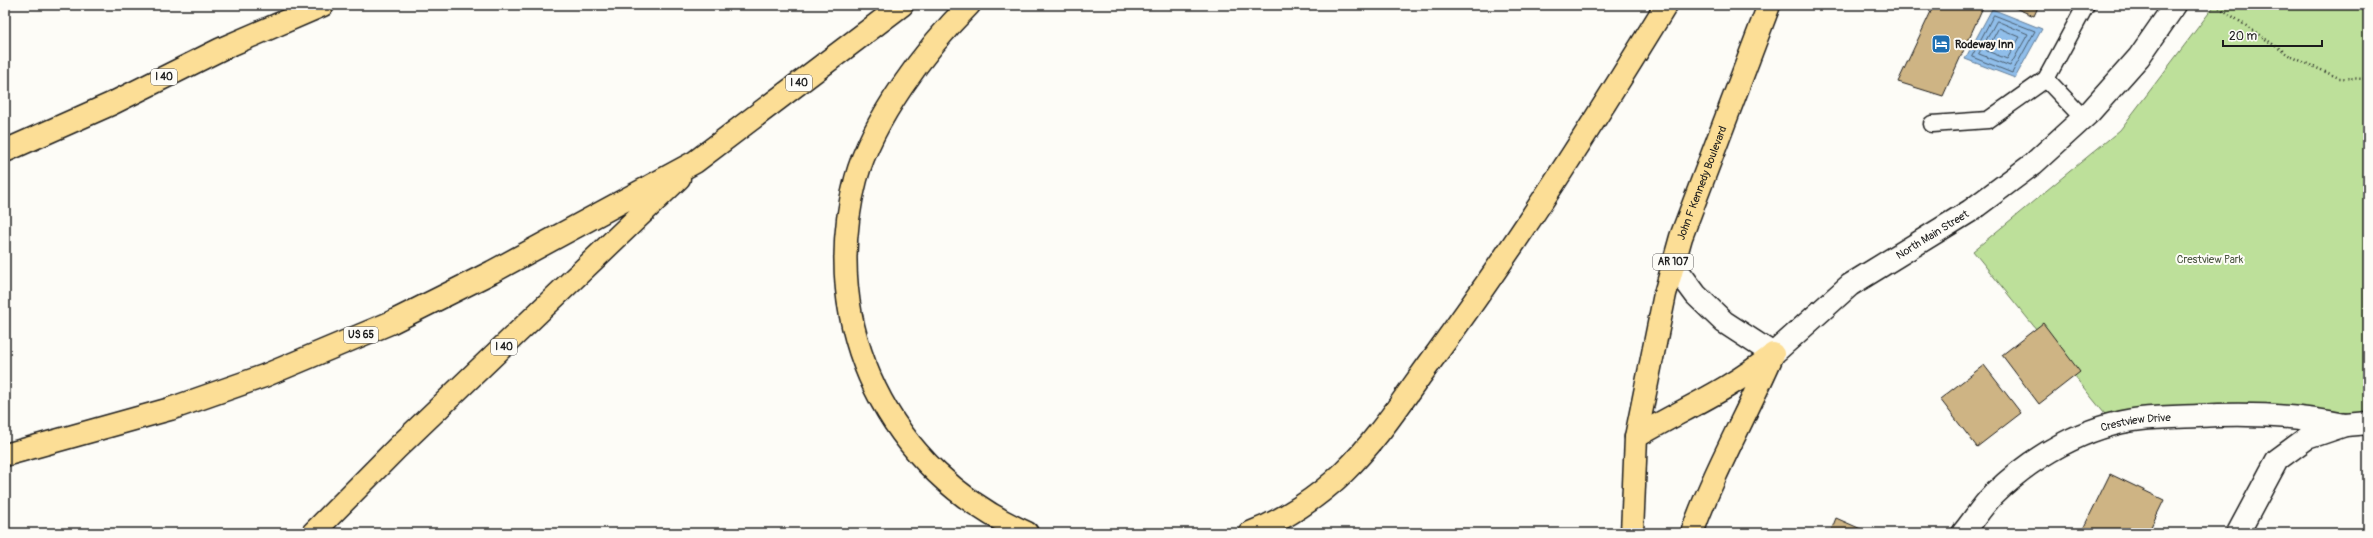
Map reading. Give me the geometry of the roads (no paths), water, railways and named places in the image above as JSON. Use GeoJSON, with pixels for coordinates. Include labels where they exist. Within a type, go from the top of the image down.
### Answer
{"type":"FeatureCollection","features":[{"type":"Feature","properties":{"kind":"main road","name":"I 40"},"geometry":{"type":"LineString","coordinates":[[5,151],[111,104],[221,49],[323,5]]}},
{"type":"Feature","properties":{"kind":"main road","name":"I 40"},"geometry":{"type":"LineString","coordinates":[[313,533],[397,448],[646,212],[695,162],[902,5]]}},
{"type":"Feature","properties":{"kind":"main road"},"geometry":{"type":"LineString","coordinates":[[968,5],[941,36],[896,96],[874,136],[856,178],[847,222],[845,277],[849,312],[860,356],[878,397],[907,442],[938,475],[980,508],[1027,533]]}},
{"type":"Feature","properties":{"kind":"main road"},"geometry":{"type":"LineString","coordinates":[[1250,533],[1304,504],[1343,472],[1372,441],[1455,329],[1529,222],[1666,5]]}},
{"type":"Feature","properties":{"kind":"main road","name":"John F Kennedy Boulevard"},"geometry":{"type":"LineString","coordinates":[[1632,533],[1636,437],[1661,310],[1673,264],[1769,5]]}},
{"type":"Feature","properties":{"kind":"main road","name":"North Main Street"},"geometry":{"type":"LineString","coordinates":[[1773,354],[1850,285],[1970,211],[2034,164],[2083,118],[2139,56],[2175,5]]}},
{"type":"Feature","properties":{"kind":"main road","name":"US 65"},"geometry":{"type":"LineString","coordinates":[[5,455],[170,409],[264,376],[390,323],[492,272],[695,162]]}},
{"type":"Feature","properties":{"kind":"main road"},"geometry":{"type":"LineString","coordinates":[[1673,264],[1696,294],[1724,322],[1773,354]]}},
{"type":"Feature","properties":{"kind":"main road"},"geometry":{"type":"LineString","coordinates":[[1636,437],[1715,396],[1744,378],[1773,354]]}},
{"type":"Feature","properties":{"kind":"main road"},"geometry":{"type":"LineString","coordinates":[[1692,533],[1723,457],[1749,409],[1773,354]]}},
{"type":"Feature","properties":{"kind":"main road","name":"Crestview Drive"},"geometry":{"type":"LineString","coordinates":[[1963,533],[1993,496],[2030,464],[2078,436],[2113,424],[2140,419],[2243,414],[2306,417],[2346,425]]}},
{"type":"Feature","properties":{"kind":"main road","name":"Crestview Drive"},"geometry":{"type":"LineString","coordinates":[[2238,533],[2277,460],[2307,438],[2346,425],[2368,423]]}},
{"type":"Feature","properties":{"kind":"lane"},"geometry":{"type":"LineString","coordinates":[[1932,124],[1988,120],[2046,79],[2086,5]]}},
{"type":"Feature","properties":{"kind":"lane"},"geometry":{"type":"LineString","coordinates":[[2046,79],[2083,118]]}},
{"type":"Feature","properties":{"kind":"water"},"geometry":{"type":"Polygon","coordinates":[[[1992,9],[2042,29],[2015,78],[1965,59],[1992,9]]]}},
{"type":"Feature","properties":{"kind":"place","name":"Rodeway Inn"},"geometry":{"type":"Point","coordinates":[1941,44]}},
{"type":"Feature","properties":{"kind":"park label","name":"Crestview Park"},"geometry":{"type":"Point","coordinates":[2210,259]}}]}
